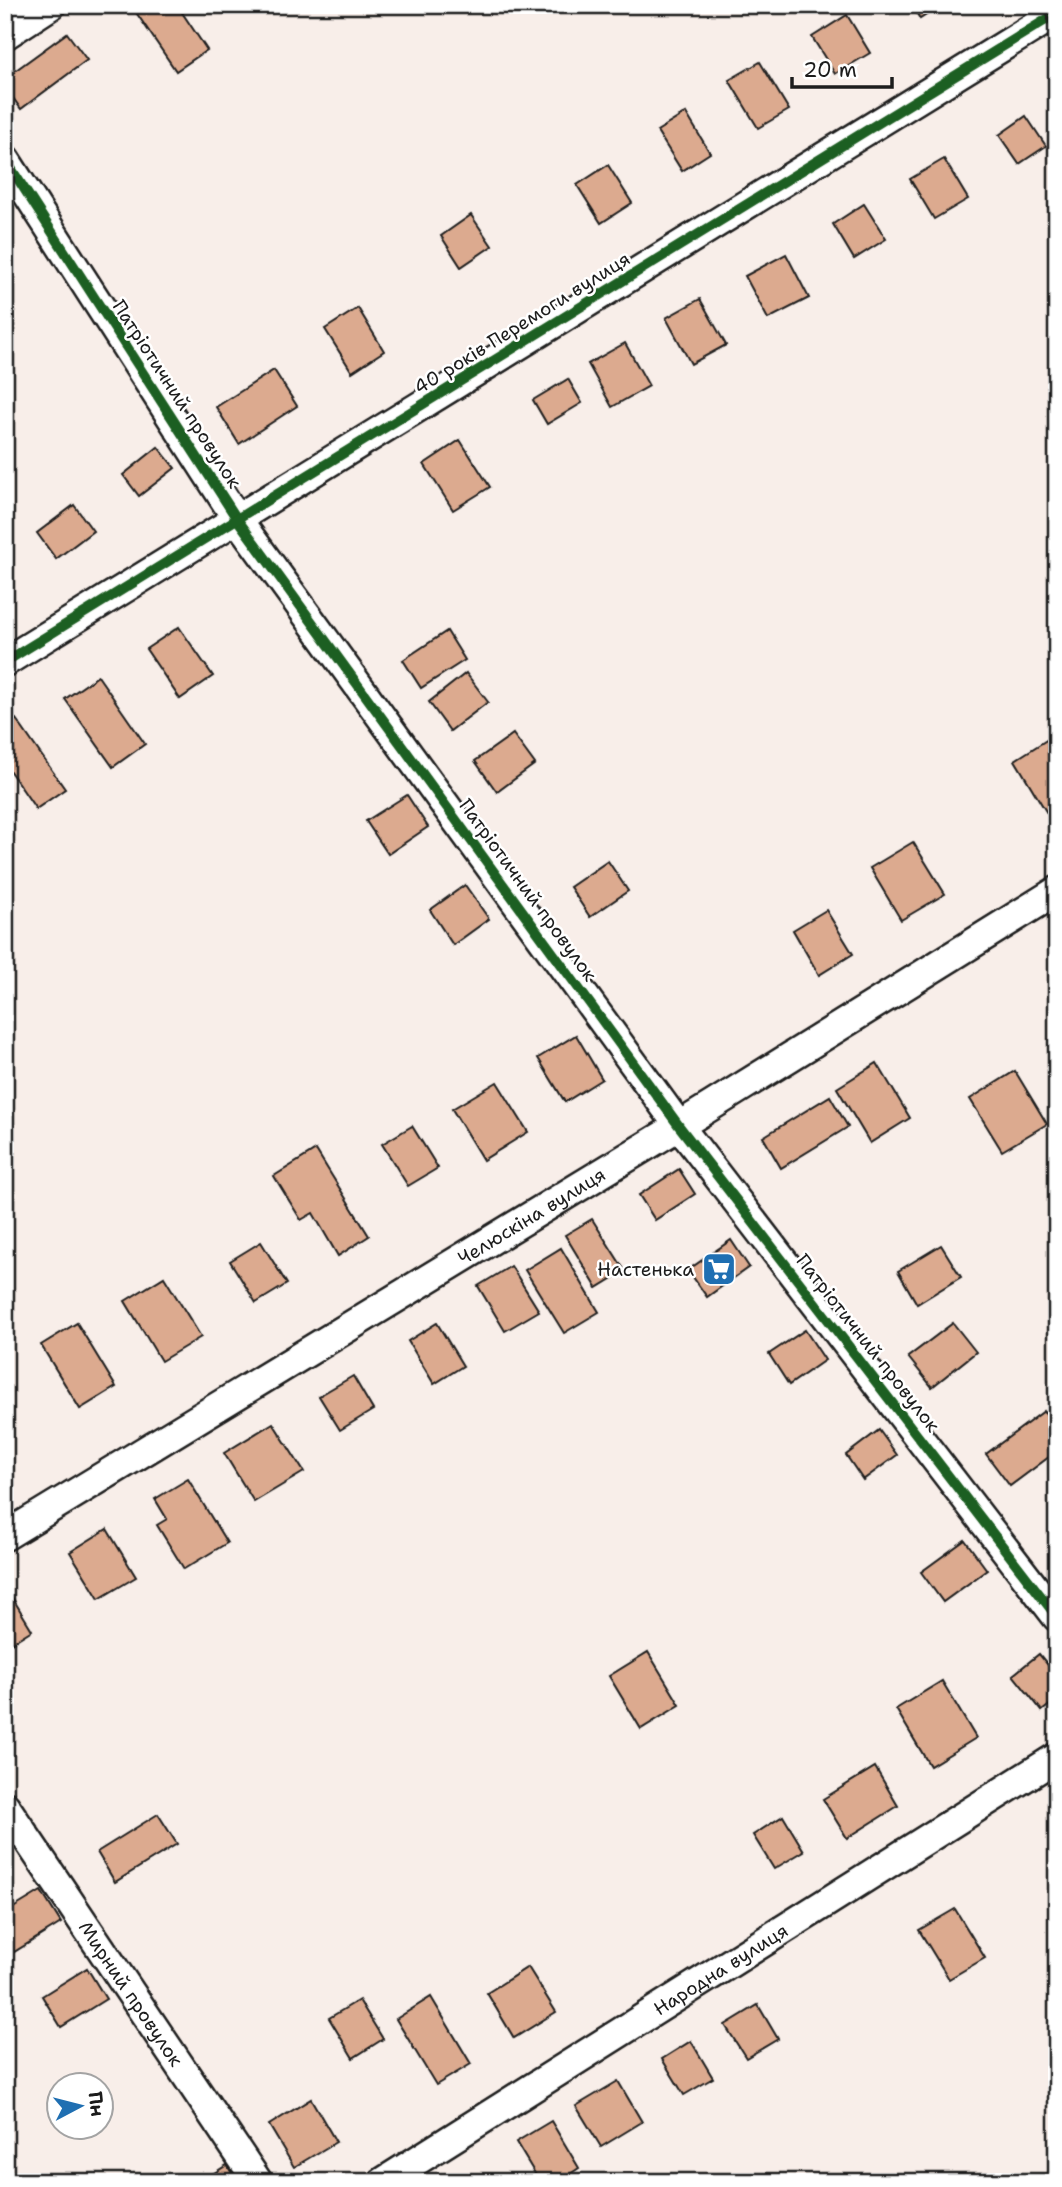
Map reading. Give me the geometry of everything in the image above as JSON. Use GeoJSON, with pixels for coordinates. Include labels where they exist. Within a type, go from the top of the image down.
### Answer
{"type":"FeatureCollection","features":[{"type":"Feature","properties":{"kind":"street"},"geometry":{"type":"LineString","coordinates":[[5,35],[51,5]]}},
{"type":"Feature","properties":{"kind":"street","name":"40 років Перемоги вулиця"},"geometry":{"type":"LineString","coordinates":[[5,662],[1057,13]]}},
{"type":"Feature","properties":{"kind":"street","name":"Патріотичний провулок"},"geometry":{"type":"LineString","coordinates":[[5,159],[237,519],[679,1126],[1057,1617]]}},
{"type":"Feature","properties":{"kind":"street","name":"Челюскіна вулиця"},"geometry":{"type":"LineString","coordinates":[[5,1536],[679,1126],[1057,891]]}},
{"type":"Feature","properties":{"kind":"street","name":"Народна вулиця"},"geometry":{"type":"LineString","coordinates":[[383,2182],[1057,1757]]}},
{"type":"Feature","properties":{"kind":"street","name":"Мирний провулок"},"geometry":{"type":"LineString","coordinates":[[5,1806],[258,2182]]}},
{"type":"Feature","properties":{"kind":"building"},"geometry":{"type":"Polygon","coordinates":[[[131,5],[177,5],[207,50],[176,71],[131,5]]]}},
{"type":"Feature","properties":{"kind":"building"},"geometry":{"type":"Polygon","coordinates":[[[912,5],[942,5],[920,19],[912,5]]]}},
{"type":"Feature","properties":{"kind":"building"},"geometry":{"type":"Polygon","coordinates":[[[847,15],[870,53],[835,74],[812,37],[847,15]]]}},
{"type":"Feature","properties":{"kind":"building"},"geometry":{"type":"Polygon","coordinates":[[[67,33],[87,60],[21,109],[5,87],[5,78],[67,33]]]}},
{"type":"Feature","properties":{"kind":"building"},"geometry":{"type":"Polygon","coordinates":[[[760,62],[789,110],[758,128],[729,80],[760,62]]]}},
{"type":"Feature","properties":{"kind":"building"},"geometry":{"type":"Polygon","coordinates":[[[686,113],[710,153],[682,171],[657,131],[686,113]]]}},
{"type":"Feature","properties":{"kind":"building"},"geometry":{"type":"Polygon","coordinates":[[[1026,116],[1046,146],[1019,164],[999,135],[1026,116]]]}},
{"type":"Feature","properties":{"kind":"building"},"geometry":{"type":"Polygon","coordinates":[[[944,159],[968,199],[934,219],[910,179],[944,159]]]}},
{"type":"Feature","properties":{"kind":"building"},"geometry":{"type":"Polygon","coordinates":[[[608,165],[632,203],[601,223],[577,185],[608,165]]]}},
{"type":"Feature","properties":{"kind":"building"},"geometry":{"type":"Polygon","coordinates":[[[864,204],[886,239],[854,259],[833,224],[864,204]]]}},
{"type":"Feature","properties":{"kind":"building"},"geometry":{"type":"Polygon","coordinates":[[[471,215],[492,246],[461,267],[441,236],[471,215]]]}},
{"type":"Feature","properties":{"kind":"building"},"geometry":{"type":"Polygon","coordinates":[[[786,254],[809,298],[768,319],[745,276],[786,254]]]}},
{"type":"Feature","properties":{"kind":"building"},"geometry":{"type":"Polygon","coordinates":[[[700,299],[726,345],[691,364],[666,318],[700,299]]]}},
{"type":"Feature","properties":{"kind":"building"},"geometry":{"type":"Polygon","coordinates":[[[358,308],[384,351],[352,372],[325,329],[358,308]]]}},
{"type":"Feature","properties":{"kind":"building"},"geometry":{"type":"Polygon","coordinates":[[[625,343],[649,386],[612,407],[588,364],[625,343]]]}},
{"type":"Feature","properties":{"kind":"building"},"geometry":{"type":"Polygon","coordinates":[[[274,370],[297,406],[239,444],[216,407],[274,370]]]}},
{"type":"Feature","properties":{"kind":"building"},"geometry":{"type":"Polygon","coordinates":[[[568,379],[582,403],[547,424],[533,400],[568,379]]]}},
{"type":"Feature","properties":{"kind":"building"},"geometry":{"type":"Polygon","coordinates":[[[460,440],[490,487],[453,510],[424,464],[460,440]]]}},
{"type":"Feature","properties":{"kind":"building"},"geometry":{"type":"Polygon","coordinates":[[[158,447],[175,468],[139,496],[123,475],[158,447]]]}},
{"type":"Feature","properties":{"kind":"building"},"geometry":{"type":"Polygon","coordinates":[[[74,505],[93,531],[56,559],[37,533],[74,505]]]}},
{"type":"Feature","properties":{"kind":"building"},"geometry":{"type":"Polygon","coordinates":[[[179,627],[213,676],[180,699],[146,649],[179,627]]]}},
{"type":"Feature","properties":{"kind":"building"},"geometry":{"type":"Polygon","coordinates":[[[447,631],[465,660],[421,688],[403,660],[447,631]]]}},
{"type":"Feature","properties":{"kind":"building"},"geometry":{"type":"Polygon","coordinates":[[[466,673],[488,702],[450,731],[429,702],[466,673]]]}},
{"type":"Feature","properties":{"kind":"building"},"geometry":{"type":"Polygon","coordinates":[[[98,676],[145,744],[113,767],[65,699],[98,676]]]}},
{"type":"Feature","properties":{"kind":"building"},"geometry":{"type":"Polygon","coordinates":[[[16,719],[65,789],[36,809],[5,764],[5,726],[16,719]]]}},
{"type":"Feature","properties":{"kind":"building"},"geometry":{"type":"Polygon","coordinates":[[[513,734],[535,764],[497,792],[475,761],[513,734]]]}},
{"type":"Feature","properties":{"kind":"building"},"geometry":{"type":"Polygon","coordinates":[[[1056,734],[1057,820],[1053,823],[1015,760],[1056,734]]]}},
{"type":"Feature","properties":{"kind":"building"},"geometry":{"type":"Polygon","coordinates":[[[407,795],[428,827],[388,854],[366,821],[407,795]]]}},
{"type":"Feature","properties":{"kind":"building"},"geometry":{"type":"Polygon","coordinates":[[[913,842],[945,894],[901,920],[870,868],[913,842]]]}},
{"type":"Feature","properties":{"kind":"building"},"geometry":{"type":"Polygon","coordinates":[[[608,861],[628,891],[590,917],[570,887],[608,861]]]}},
{"type":"Feature","properties":{"kind":"building"},"geometry":{"type":"Polygon","coordinates":[[[465,885],[489,919],[453,945],[430,910],[465,885]]]}},
{"type":"Feature","properties":{"kind":"building"},"geometry":{"type":"Polygon","coordinates":[[[826,910],[853,954],[819,975],[793,930],[826,910]]]}},
{"type":"Feature","properties":{"kind":"building"},"geometry":{"type":"Polygon","coordinates":[[[576,1035],[602,1079],[565,1102],[538,1058],[576,1035]]]}},
{"type":"Feature","properties":{"kind":"building"},"geometry":{"type":"Polygon","coordinates":[[[877,1063],[910,1118],[870,1143],[837,1088],[877,1063]]]}},
{"type":"Feature","properties":{"kind":"building"},"geometry":{"type":"Polygon","coordinates":[[[1015,1071],[1047,1124],[1002,1151],[970,1099],[1015,1071]]]}},
{"type":"Feature","properties":{"kind":"building"},"geometry":{"type":"Polygon","coordinates":[[[497,1082],[528,1132],[483,1160],[452,1109],[497,1082]]]}},
{"type":"Feature","properties":{"kind":"building"},"geometry":{"type":"Polygon","coordinates":[[[830,1096],[848,1127],[781,1168],[763,1137],[830,1096]]]}},
{"type":"Feature","properties":{"kind":"building"},"geometry":{"type":"Polygon","coordinates":[[[412,1126],[438,1168],[408,1186],[382,1144],[412,1126]]]}},
{"type":"Feature","properties":{"kind":"building"},"geometry":{"type":"Polygon","coordinates":[[[316,1150],[369,1236],[338,1256],[313,1213],[301,1220],[274,1176],[316,1150]]]}},
{"type":"Feature","properties":{"kind":"building","name":"Настенька"},"geometry":{"type":"Polygon","coordinates":[[[679,1169],[695,1194],[655,1220],[639,1195],[679,1169]]]}},
{"type":"Feature","properties":{"kind":"building"},"geometry":{"type":"Polygon","coordinates":[[[592,1219],[625,1271],[597,1288],[565,1235],[592,1219]]]}},
{"type":"Feature","properties":{"kind":"building","name":"Настенька"},"geometry":{"type":"Polygon","coordinates":[[[731,1240],[749,1267],[707,1297],[688,1270],[731,1240]]]}},
{"type":"Feature","properties":{"kind":"building"},"geometry":{"type":"Polygon","coordinates":[[[261,1242],[287,1284],[256,1303],[230,1261],[261,1242]]]}},
{"type":"Feature","properties":{"kind":"building"},"geometry":{"type":"Polygon","coordinates":[[[941,1245],[961,1277],[917,1304],[898,1271],[941,1245]]]}},
{"type":"Feature","properties":{"kind":"building"},"geometry":{"type":"Polygon","coordinates":[[[561,1248],[599,1312],[564,1333],[525,1270],[561,1248]]]}},
{"type":"Feature","properties":{"kind":"building"},"geometry":{"type":"Polygon","coordinates":[[[511,1266],[539,1311],[505,1331],[478,1286],[511,1266]]]}},
{"type":"Feature","properties":{"kind":"building"},"geometry":{"type":"Polygon","coordinates":[[[164,1277],[201,1337],[161,1361],[125,1301],[164,1277]]]}},
{"type":"Feature","properties":{"kind":"building"},"geometry":{"type":"Polygon","coordinates":[[[77,1323],[116,1387],[80,1409],[41,1345],[77,1323]]]}},
{"type":"Feature","properties":{"kind":"building"},"geometry":{"type":"Polygon","coordinates":[[[437,1323],[463,1366],[434,1384],[408,1341],[437,1323]]]}},
{"type":"Feature","properties":{"kind":"building"},"geometry":{"type":"Polygon","coordinates":[[[953,1323],[976,1352],[932,1387],[908,1357],[953,1323]]]}},
{"type":"Feature","properties":{"kind":"building"},"geometry":{"type":"Polygon","coordinates":[[[805,1330],[825,1360],[789,1385],[769,1354],[805,1330]]]}},
{"type":"Feature","properties":{"kind":"building"},"geometry":{"type":"Polygon","coordinates":[[[353,1376],[373,1410],[340,1430],[319,1396],[353,1376]]]}},
{"type":"Feature","properties":{"kind":"building"},"geometry":{"type":"Polygon","coordinates":[[[1044,1411],[1057,1429],[1057,1451],[1010,1486],[986,1454],[1044,1411]]]}},
{"type":"Feature","properties":{"kind":"building"},"geometry":{"type":"Polygon","coordinates":[[[273,1423],[304,1472],[254,1502],[224,1453],[273,1423]]]}},
{"type":"Feature","properties":{"kind":"building"},"geometry":{"type":"Polygon","coordinates":[[[879,1430],[897,1455],[863,1480],[846,1455],[879,1430]]]}},
{"type":"Feature","properties":{"kind":"building"},"geometry":{"type":"Polygon","coordinates":[[[188,1479],[227,1543],[184,1569],[157,1525],[167,1519],[155,1499],[188,1479]]]}},
{"type":"Feature","properties":{"kind":"building"},"geometry":{"type":"Polygon","coordinates":[[[107,1529],[136,1577],[99,1599],[70,1552],[107,1529]]]}},
{"type":"Feature","properties":{"kind":"building"},"geometry":{"type":"Polygon","coordinates":[[[965,1540],[987,1570],[943,1602],[921,1572],[965,1540]]]}},
{"type":"Feature","properties":{"kind":"building"},"geometry":{"type":"Polygon","coordinates":[[[7,1589],[32,1630],[5,1647],[5,1590],[7,1589]]]}},
{"type":"Feature","properties":{"kind":"building"},"geometry":{"type":"Polygon","coordinates":[[[648,1652],[680,1705],[641,1729],[609,1676],[648,1652]]]}},
{"type":"Feature","properties":{"kind":"building"},"geometry":{"type":"Polygon","coordinates":[[[1039,1654],[1057,1676],[1057,1699],[1042,1711],[1013,1675],[1039,1654]]]}},
{"type":"Feature","properties":{"kind":"building"},"geometry":{"type":"Polygon","coordinates":[[[942,1681],[976,1738],[930,1766],[896,1709],[942,1681]]]}},
{"type":"Feature","properties":{"kind":"building"},"geometry":{"type":"Polygon","coordinates":[[[875,1767],[898,1806],[847,1838],[823,1799],[875,1767]]]}},
{"type":"Feature","properties":{"kind":"building"},"geometry":{"type":"Polygon","coordinates":[[[158,1814],[177,1844],[115,1882],[97,1852],[158,1814]]]}},
{"type":"Feature","properties":{"kind":"building"},"geometry":{"type":"Polygon","coordinates":[[[783,1816],[804,1851],[774,1869],[753,1835],[783,1816]]]}},
{"type":"Feature","properties":{"kind":"building"},"geometry":{"type":"Polygon","coordinates":[[[41,1891],[61,1923],[14,1952],[5,1937],[5,1913],[41,1891]]]}},
{"type":"Feature","properties":{"kind":"building"},"geometry":{"type":"Polygon","coordinates":[[[955,1909],[985,1958],[949,1979],[919,1930],[955,1909]]]}},
{"type":"Feature","properties":{"kind":"building"},"geometry":{"type":"Polygon","coordinates":[[[528,1967],[556,2012],[514,2038],[487,1993],[528,1967]]]}},
{"type":"Feature","properties":{"kind":"building"},"geometry":{"type":"Polygon","coordinates":[[[87,1968],[106,1999],[61,2027],[42,1996],[87,1968]]]}},
{"type":"Feature","properties":{"kind":"building"},"geometry":{"type":"Polygon","coordinates":[[[431,1997],[471,2064],[436,2085],[396,2019],[431,1997]]]}},
{"type":"Feature","properties":{"kind":"building"},"geometry":{"type":"Polygon","coordinates":[[[359,2000],[383,2039],[353,2058],[329,2018],[359,2000]]]}},
{"type":"Feature","properties":{"kind":"building"},"geometry":{"type":"Polygon","coordinates":[[[758,2005],[778,2039],[746,2058],[725,2025],[758,2005]]]}},
{"type":"Feature","properties":{"kind":"building"},"geometry":{"type":"Polygon","coordinates":[[[691,2041],[713,2078],[684,2095],[662,2059],[691,2041]]]}},
{"type":"Feature","properties":{"kind":"building"},"geometry":{"type":"Polygon","coordinates":[[[618,2081],[642,2122],[601,2147],[576,2106],[618,2081]]]}},
{"type":"Feature","properties":{"kind":"building"},"geometry":{"type":"Polygon","coordinates":[[[311,2099],[336,2142],[294,2167],[269,2125],[311,2099]]]}},
{"type":"Feature","properties":{"kind":"building"},"geometry":{"type":"Polygon","coordinates":[[[551,2121],[579,2168],[558,2182],[540,2182],[516,2142],[551,2121]]]}},
{"type":"Feature","properties":{"kind":"building"},"geometry":{"type":"Polygon","coordinates":[[[227,2165],[237,2182],[200,2182],[227,2165]]]}},
{"type":"Feature","properties":{"kind":"cycle path"},"geometry":{"type":"LineString","coordinates":[[5,662],[1057,13]]}},
{"type":"Feature","properties":{"kind":"cycle path"},"geometry":{"type":"LineString","coordinates":[[5,159],[237,519],[679,1126],[1057,1617]]}},
{"type":"Feature","properties":{"kind":"place","name":"Настенька"},"geometry":{"type":"Point","coordinates":[719,1269]}}]}
